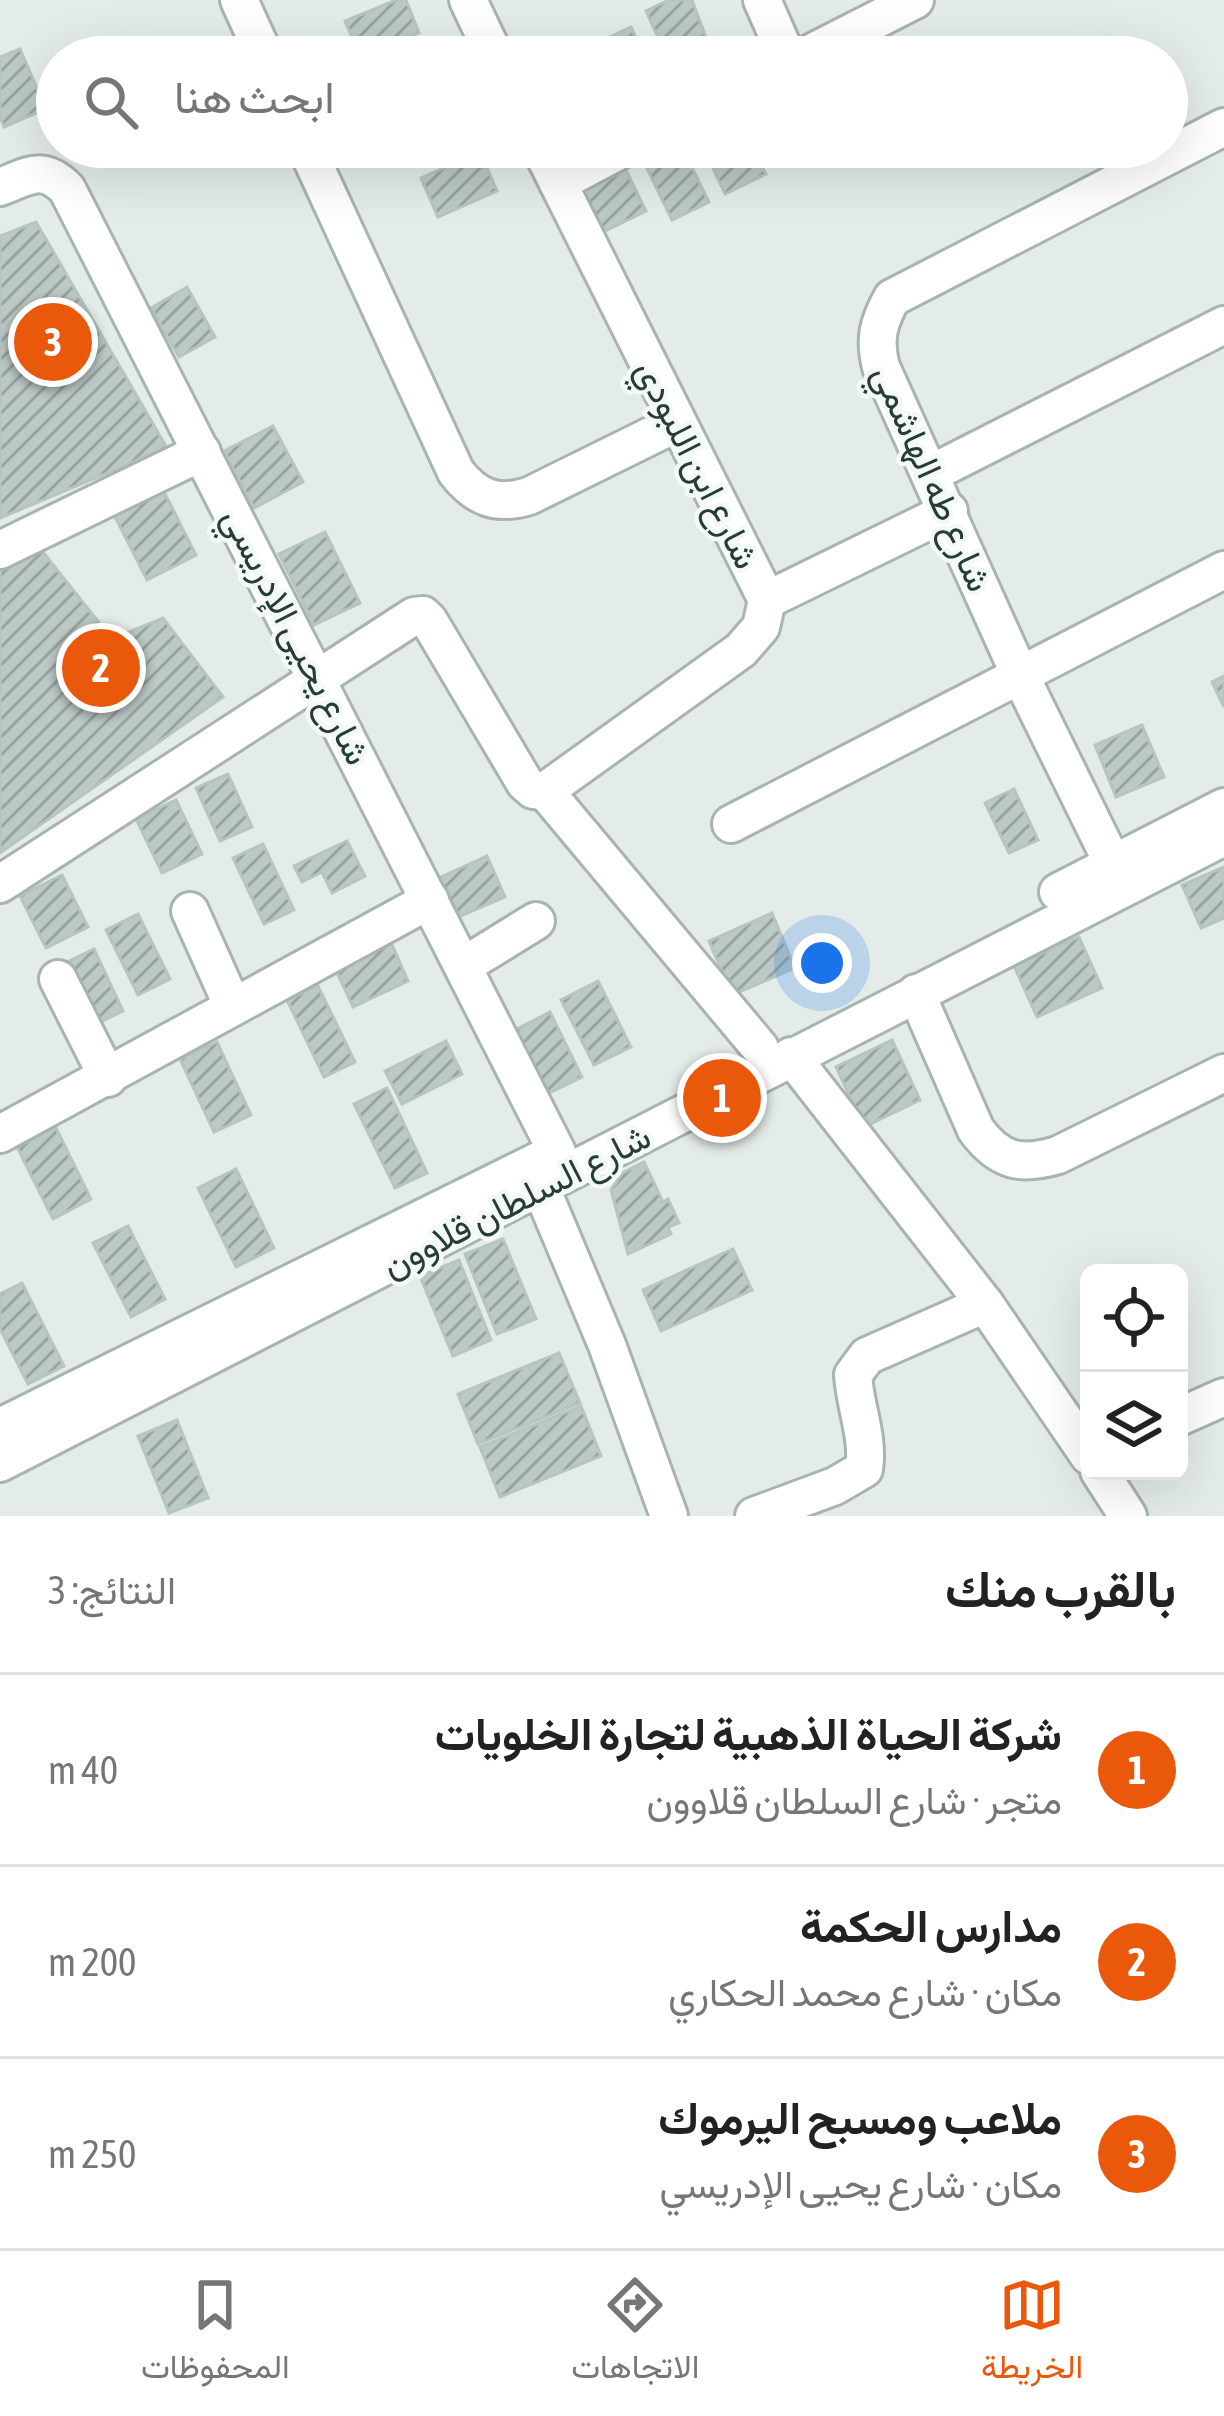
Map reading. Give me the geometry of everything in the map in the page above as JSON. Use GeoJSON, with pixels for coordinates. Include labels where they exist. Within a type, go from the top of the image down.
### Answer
{"type":"FeatureCollection","features":[{"type":"Feature","properties":{"kind":"street"},"geometry":{"type":"LineString","coordinates":[[239,0],[255,36]]}},
{"type":"Feature","properties":{"kind":"street"},"geometry":{"type":"LineString","coordinates":[[468,0],[485,36]]}},
{"type":"Feature","properties":{"kind":"street"},"geometry":{"type":"LineString","coordinates":[[762,0],[778,36]]}},
{"type":"Feature","properties":{"kind":"street"},"geometry":{"type":"LineString","coordinates":[[844,36],[915,0]]}},
{"type":"Feature","properties":{"kind":"street","name":"شارع طه الهاشمي"},"geometry":{"type":"LineString","coordinates":[[1188,146],[1224,128]]}},
{"type":"Feature","properties":{"kind":"street"},"geometry":{"type":"LineString","coordinates":[[316,168],[456,472],[471,491],[509,502],[529,496],[676,423]]}},
{"type":"Feature","properties":{"kind":"street","name":"شارع ابن اللبودي"},"geometry":{"type":"LineString","coordinates":[[550,168],[767,600],[949,511]]}},
{"type":"Feature","properties":{"kind":"street"},"geometry":{"type":"LineString","coordinates":[[558,183],[586,168]]}},
{"type":"Feature","properties":{"kind":"street","name":"شارع طه الهاشمي"},"geometry":{"type":"LineString","coordinates":[[1113,864],[1019,674],[876,348],[878,323],[892,298],[1146,168]]}},
{"type":"Feature","properties":{"kind":"street","name":"شارع يحيى الإدريسي"},"geometry":{"type":"LineString","coordinates":[[0,187],[37,173],[53,175],[67,189],[557,1152]]}},
{"type":"Feature","properties":{"kind":"street"},"geometry":{"type":"LineString","coordinates":[[930,474],[1224,325]]}},
{"type":"Feature","properties":{"kind":"street"},"geometry":{"type":"LineString","coordinates":[[0,550],[202,452]]}},
{"type":"Feature","properties":{"kind":"street"},"geometry":{"type":"LineString","coordinates":[[731,824],[1224,570]]}},
{"type":"Feature","properties":{"kind":"street"},"geometry":{"type":"LineString","coordinates":[[0,884],[414,616],[423,615],[525,783],[545,791],[741,650],[761,627],[767,600]]}},
{"type":"Feature","properties":{"kind":"street"},"geometry":{"type":"LineString","coordinates":[[545,791],[776,1052],[986,1304],[1080,1443]]}},
{"type":"Feature","properties":{"kind":"street","name":"شارع السلطان قلاوون"},"geometry":{"type":"LineString","coordinates":[[0,1463],[541,1188],[1113,864],[1224,808]]}},
{"type":"Feature","properties":{"kind":"street","name":"شارع السلطان قلاوون"},"geometry":{"type":"LineString","coordinates":[[0,1427],[557,1152],[916,993],[1224,837]]}},
{"type":"Feature","properties":{"kind":"street"},"geometry":{"type":"LineString","coordinates":[[0,1134],[430,900]]}},
{"type":"Feature","properties":{"kind":"street"},"geometry":{"type":"LineString","coordinates":[[190,911],[233,1007]]}},
{"type":"Feature","properties":{"kind":"street"},"geometry":{"type":"LineString","coordinates":[[463,966],[536,921]]}},
{"type":"Feature","properties":{"kind":"street"},"geometry":{"type":"LineString","coordinates":[[58,979],[108,1078]]}},
{"type":"Feature","properties":{"kind":"street"},"geometry":{"type":"LineString","coordinates":[[916,993],[976,1130],[989,1148],[1009,1161],[1034,1162],[1058,1155],[1224,1073]]}},
{"type":"Feature","properties":{"kind":"street"},"geometry":{"type":"LineString","coordinates":[[541,1188],[607,1345],[669,1516]]}},
{"type":"Feature","properties":{"kind":"street"},"geometry":{"type":"LineString","coordinates":[[754,1516],[835,1486],[864,1469],[867,1447],[854,1400],[853,1375],[867,1356],[986,1304]]}},
{"type":"Feature","properties":{"kind":"street"},"geometry":{"type":"LineString","coordinates":[[1188,1414],[1223,1400]]}},
{"type":"Feature","properties":{"kind":"street"},"geometry":{"type":"LineString","coordinates":[[1105,1480],[1127,1516]]}},
{"type":"Feature","properties":{"kind":"building"},"geometry":{"type":"Polygon","coordinates":[[[406,0],[419,33],[351,36],[345,21],[406,0]]]}},
{"type":"Feature","properties":{"kind":"building"},"geometry":{"type":"Polygon","coordinates":[[[669,0],[692,0],[705,36],[657,36],[646,11],[669,0]]]}},
{"type":"Feature","properties":{"kind":"building"},"geometry":{"type":"Polygon","coordinates":[[[631,27],[635,36],[612,36],[631,27]]]}},
{"type":"Feature","properties":{"kind":"building"},"geometry":{"type":"Polygon","coordinates":[[[20,49],[36,86],[36,113],[4,127],[0,117],[0,57],[20,49]]]}},
{"type":"Feature","properties":{"kind":"building"},"geometry":{"type":"Polygon","coordinates":[[[444,168],[487,168],[497,191],[438,217],[421,178],[444,168]]]}},
{"type":"Feature","properties":{"kind":"building"},"geometry":{"type":"Polygon","coordinates":[[[647,168],[692,168],[709,202],[672,220],[647,168]]]}},
{"type":"Feature","properties":{"kind":"building"},"geometry":{"type":"Polygon","coordinates":[[[713,168],[763,168],[766,174],[725,194],[713,168]]]}},
{"type":"Feature","properties":{"kind":"building"},"geometry":{"type":"Polygon","coordinates":[[[626,170],[646,211],[601,233],[582,192],[626,170]]]}},
{"type":"Feature","properties":{"kind":"building"},"geometry":{"type":"Polygon","coordinates":[[[36,222],[167,448],[0,518],[0,236],[36,222]]]}},
{"type":"Feature","properties":{"kind":"building"},"geometry":{"type":"Polygon","coordinates":[[[187,287],[215,337],[179,357],[151,308],[187,287]]]}},
{"type":"Feature","properties":{"kind":"building"},"geometry":{"type":"Polygon","coordinates":[[[273,426],[303,482],[254,508],[224,451],[273,426]]]}},
{"type":"Feature","properties":{"kind":"building"},"geometry":{"type":"Polygon","coordinates":[[[159,482],[196,555],[147,580],[110,507],[159,482]]]}},
{"type":"Feature","properties":{"kind":"building"},"geometry":{"type":"Polygon","coordinates":[[[325,532],[360,603],[314,625],[279,554],[325,532]]]}},
{"type":"Feature","properties":{"kind":"building"},"geometry":{"type":"Polygon","coordinates":[[[31,537],[112,639],[163,618],[223,697],[0,853],[0,558],[31,537]]]}},
{"type":"Feature","properties":{"kind":"building"},"geometry":{"type":"Polygon","coordinates":[[[1224,676],[1224,707],[1212,682],[1224,676]]]}},
{"type":"Feature","properties":{"kind":"building"},"geometry":{"type":"Polygon","coordinates":[[[1142,725],[1164,777],[1116,797],[1095,745],[1142,725]]]}},
{"type":"Feature","properties":{"kind":"building"},"geometry":{"type":"Polygon","coordinates":[[[228,774],[252,827],[220,841],[196,788],[228,774]]]}},
{"type":"Feature","properties":{"kind":"building"},"geometry":{"type":"Polygon","coordinates":[[[1014,789],[1038,840],[1009,853],[985,803],[1014,789]]]}},
{"type":"Feature","properties":{"kind":"building"},"geometry":{"type":"Polygon","coordinates":[[[176,800],[202,854],[162,873],[136,819],[176,800]]]}},
{"type":"Feature","properties":{"kind":"building"},"geometry":{"type":"Polygon","coordinates":[[[347,841],[365,876],[332,893],[322,872],[302,882],[294,866],[347,841]]]}},
{"type":"Feature","properties":{"kind":"building"},"geometry":{"type":"Polygon","coordinates":[[[263,844],[294,910],[264,924],[233,858],[263,844]]]}},
{"type":"Feature","properties":{"kind":"building"},"geometry":{"type":"Polygon","coordinates":[[[487,856],[505,897],[456,918],[439,878],[487,856]]]}},
{"type":"Feature","properties":{"kind":"building"},"geometry":{"type":"Polygon","coordinates":[[[1224,867],[1224,918],[1201,928],[1182,885],[1224,867]]]}},
{"type":"Feature","properties":{"kind":"building"},"geometry":{"type":"Polygon","coordinates":[[[62,875],[88,927],[46,948],[20,896],[62,875]]]}},
{"type":"Feature","properties":{"kind":"building"},"geometry":{"type":"Polygon","coordinates":[[[772,913],[795,968],[732,995],[709,941],[772,913]]]}},
{"type":"Feature","properties":{"kind":"building"},"geometry":{"type":"Polygon","coordinates":[[[138,914],[170,979],[138,995],[106,930],[138,914]]]}},
{"type":"Feature","properties":{"kind":"building"},"geometry":{"type":"Polygon","coordinates":[[[1079,937],[1102,988],[1037,1017],[1014,966],[1079,937]]]}},
{"type":"Feature","properties":{"kind":"building"},"geometry":{"type":"Polygon","coordinates":[[[390,940],[408,981],[353,1007],[334,966],[390,940]]]}},
{"type":"Feature","properties":{"kind":"building"},"geometry":{"type":"Polygon","coordinates":[[[94,949],[123,1011],[92,1026],[63,964],[94,949]]]}},
{"type":"Feature","properties":{"kind":"building"},"geometry":{"type":"Polygon","coordinates":[[[598,981],[631,1047],[594,1065],[561,1000],[598,981]]]}},
{"type":"Feature","properties":{"kind":"building"},"geometry":{"type":"Polygon","coordinates":[[[318,986],[355,1062],[324,1077],[287,1000],[318,986]]]}},
{"type":"Feature","properties":{"kind":"building"},"geometry":{"type":"Polygon","coordinates":[[[550,1012],[582,1077],[545,1095],[513,1031],[550,1012]]]}},
{"type":"Feature","properties":{"kind":"building"},"geometry":{"type":"Polygon","coordinates":[[[892,1040],[920,1100],[864,1127],[836,1067],[892,1040]]]}},
{"type":"Feature","properties":{"kind":"building"},"geometry":{"type":"Polygon","coordinates":[[[446,1041],[462,1074],[402,1104],[385,1071],[446,1041]]]}},
{"type":"Feature","properties":{"kind":"building"},"geometry":{"type":"Polygon","coordinates":[[[217,1042],[251,1115],[214,1132],[180,1059],[217,1042]]]}},
{"type":"Feature","properties":{"kind":"building"},"geometry":{"type":"Polygon","coordinates":[[[387,1088],[427,1173],[395,1188],[354,1104],[387,1088]]]}},
{"type":"Feature","properties":{"kind":"building"},"geometry":{"type":"Polygon","coordinates":[[[56,1128],[91,1199],[53,1219],[17,1147],[56,1128]]]}},
{"type":"Feature","properties":{"kind":"building"},"geometry":{"type":"Polygon","coordinates":[[[644,1162],[679,1223],[668,1227],[671,1234],[628,1254],[611,1190],[622,1173],[644,1162]]]}},
{"type":"Feature","properties":{"kind":"building"},"geometry":{"type":"Polygon","coordinates":[[[236,1169],[274,1248],[236,1267],[198,1188],[236,1169]]]}},
{"type":"Feature","properties":{"kind":"building"},"geometry":{"type":"Polygon","coordinates":[[[128,1226],[165,1299],[131,1317],[93,1243],[128,1226]]]}},
{"type":"Feature","properties":{"kind":"building"},"geometry":{"type":"Polygon","coordinates":[[[503,1239],[536,1319],[497,1334],[465,1254],[503,1239]]]}},
{"type":"Feature","properties":{"kind":"building"},"geometry":{"type":"Polygon","coordinates":[[[733,1249],[752,1290],[661,1331],[643,1290],[733,1249]]]}},
{"type":"Feature","properties":{"kind":"building"},"geometry":{"type":"Polygon","coordinates":[[[459,1260],[491,1340],[453,1356],[420,1276],[459,1260]]]}},
{"type":"Feature","properties":{"kind":"building"},"geometry":{"type":"Polygon","coordinates":[[[22,1283],[64,1366],[28,1384],[0,1329],[0,1294],[22,1283]]]}},
{"type":"Feature","properties":{"kind":"building"},"geometry":{"type":"Polygon","coordinates":[[[559,1353],[580,1403],[478,1444],[458,1394],[559,1353]]]}},
{"type":"Feature","properties":{"kind":"building"},"geometry":{"type":"Polygon","coordinates":[[[581,1406],[601,1456],[500,1497],[480,1447],[581,1406]]]}},
{"type":"Feature","properties":{"kind":"building"},"geometry":{"type":"Polygon","coordinates":[[[177,1420],[208,1498],[169,1513],[138,1436],[177,1420]]]}},
{"type":"Feature","properties":{"kind":"place","name":"ملاعب ومسبح اليرموك"},"geometry":{"type":"Point","coordinates":[53,342]}},
{"type":"Feature","properties":{"kind":"place","name":"مدارس الحكمة"},"geometry":{"type":"Point","coordinates":[101,668]}},
{"type":"Feature","properties":{"kind":"place","name":"شركة الحياة الذهبية لتجارة الخلويات"},"geometry":{"type":"Point","coordinates":[722,1098]}}]}
